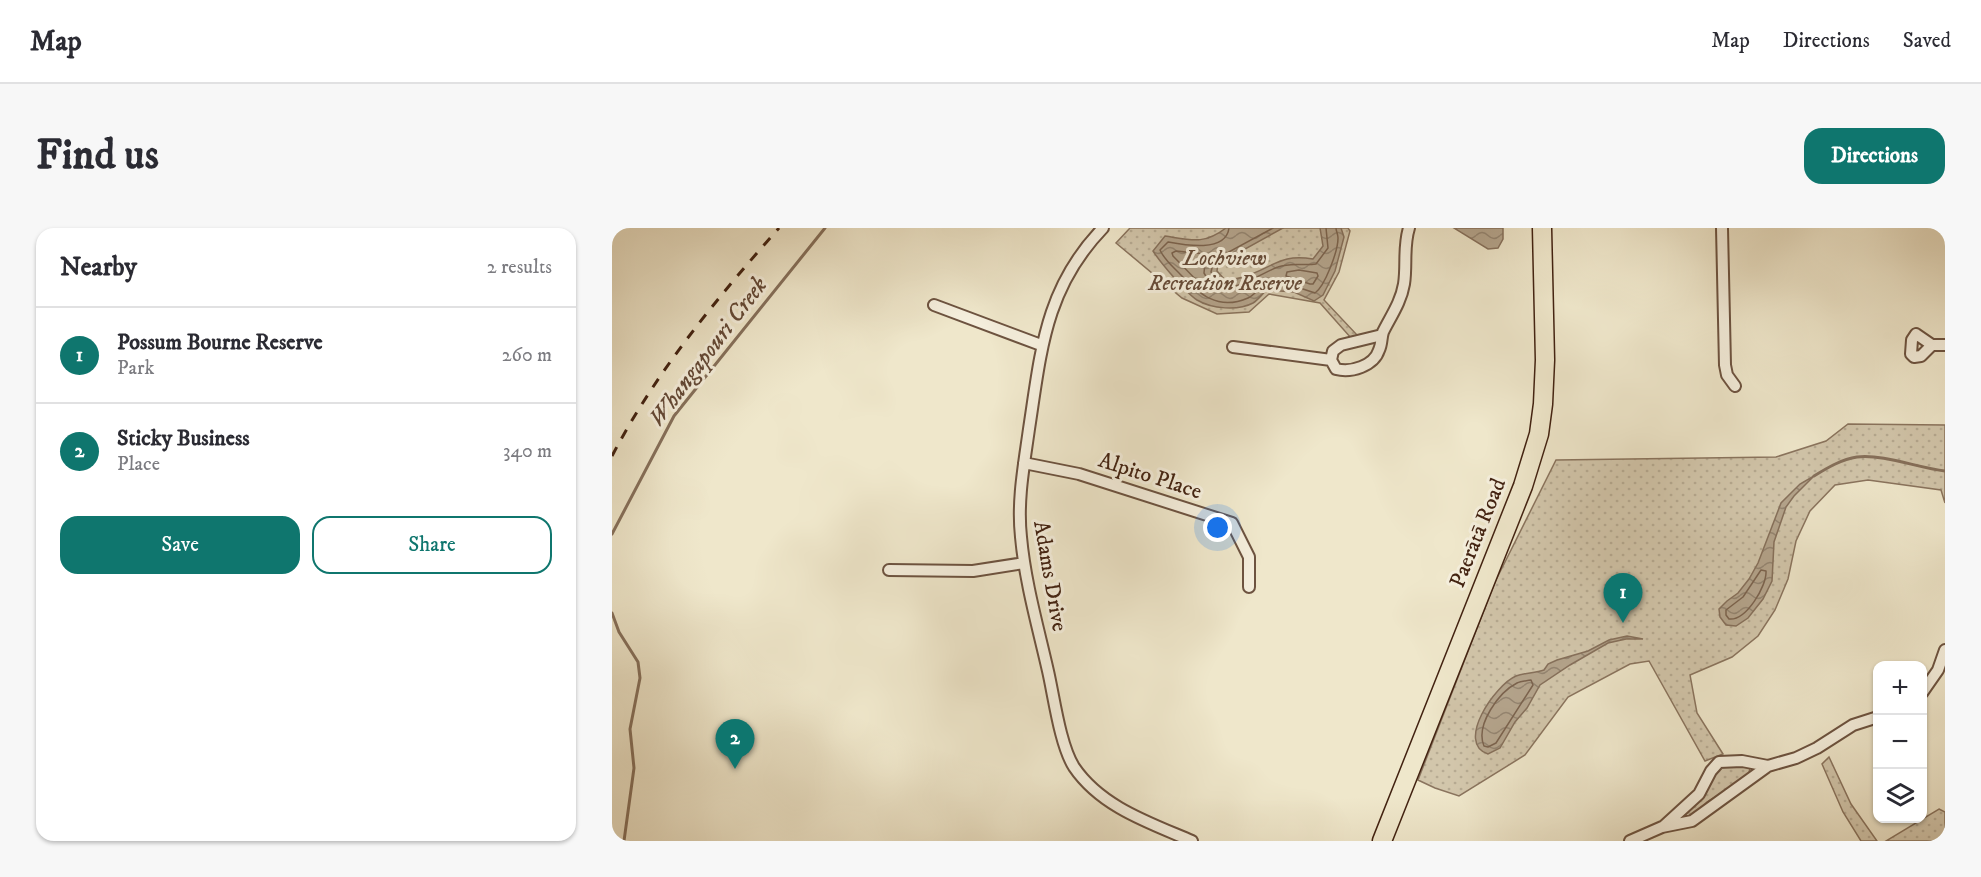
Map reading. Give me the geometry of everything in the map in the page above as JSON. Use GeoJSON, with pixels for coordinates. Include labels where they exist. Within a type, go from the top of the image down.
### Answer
{"type":"FeatureCollection","features":[{"type":"Feature","properties":{"kind":"main road","name":"Paerātā Road"},"geometry":{"type":"LineString","coordinates":[[1385,834],[1408,771],[1523,486],[1539,434],[1545,388],[1542,228]]}},
{"type":"Feature","properties":{"kind":"street","name":"Adams Drive"},"geometry":{"type":"LineString","coordinates":[[1103,228],[1077,260],[1062,287],[1049,316],[1041,345],[1019,505],[1024,563],[1062,737],[1074,766],[1099,794],[1134,816],[1192,841]]}},
{"type":"Feature","properties":{"kind":"street"},"geometry":{"type":"LineString","coordinates":[[1233,348],[1330,360],[1336,369],[1344,371],[1373,361],[1380,350],[1382,335],[1397,307],[1404,285],[1404,243],[1409,228]]}},
{"type":"Feature","properties":{"kind":"street"},"geometry":{"type":"LineString","coordinates":[[1722,228],[1725,365],[1727,375],[1735,386]]}},
{"type":"Feature","properties":{"kind":"street"},"geometry":{"type":"LineString","coordinates":[[934,305],[1041,345]]}},
{"type":"Feature","properties":{"kind":"street"},"geometry":{"type":"LineString","coordinates":[[1330,360],[1333,351],[1341,345],[1382,335]]}},
{"type":"Feature","properties":{"kind":"street"},"geometry":{"type":"LineString","coordinates":[[1932,345],[1945,345]]}},
{"type":"Feature","properties":{"kind":"street","name":"Alpito Place"},"geometry":{"type":"LineString","coordinates":[[1024,463],[1079,474],[1232,524],[1249,557],[1249,586]]}},
{"type":"Feature","properties":{"kind":"street"},"geometry":{"type":"LineString","coordinates":[[889,570],[973,571],[1024,563]]}},
{"type":"Feature","properties":{"kind":"street"},"geometry":{"type":"LineString","coordinates":[[1927,687],[1938,670],[1945,650]]}},
{"type":"Feature","properties":{"kind":"street"},"geometry":{"type":"LineString","coordinates":[[1630,841],[1662,827],[1692,821],[1768,766],[1796,758],[1817,748],[1853,725],[1873,719]]}},
{"type":"Feature","properties":{"kind":"street"},"geometry":{"type":"LineString","coordinates":[[1662,827],[1699,794],[1711,771],[1719,762],[1742,761],[1768,766]]}},
{"type":"Feature","properties":{"kind":"green space","name":"Lochview Recreation Reserve"},"geometry":{"type":"Polygon","coordinates":[[[1130,228],[1348,228],[1350,231],[1339,272],[1324,300],[1358,336],[1351,338],[1320,303],[1269,294],[1249,312],[1217,314],[1182,298],[1116,243],[1130,228]]]}},
{"type":"Feature","properties":{"kind":"green space"},"geometry":{"type":"Polygon","coordinates":[[[1848,424],[1945,425],[1945,503],[1941,490],[1868,480],[1835,485],[1810,511],[1796,541],[1788,579],[1775,610],[1758,636],[1732,657],[1690,675],[1697,713],[1723,754],[1705,761],[1649,661],[1630,664],[1568,697],[1525,755],[1459,796],[1418,780],[1495,582],[1556,460],[1776,457],[1826,441],[1848,424]]]}},
{"type":"Feature","properties":{"kind":"green space"},"geometry":{"type":"Polygon","coordinates":[[[1829,757],[1851,804],[1877,841],[1861,841],[1843,812],[1822,764],[1829,757]]]}},
{"type":"Feature","properties":{"kind":"green space"},"geometry":{"type":"Polygon","coordinates":[[[1724,765],[1750,767],[1749,773],[1707,802],[1694,817],[1672,821],[1714,773],[1724,765]]]}},
{"type":"Feature","properties":{"kind":"green space"},"geometry":{"type":"Polygon","coordinates":[[[1939,809],[1945,812],[1945,841],[1886,841],[1916,823],[1927,823],[1927,816],[1939,809]]]}},
{"type":"Feature","properties":{"kind":"water"},"geometry":{"type":"Polygon","coordinates":[[[1226,228],[1283,228],[1218,264],[1217,271],[1226,281],[1246,276],[1286,259],[1313,259],[1323,246],[1320,228],[1341,228],[1344,237],[1335,271],[1323,295],[1314,301],[1294,292],[1267,290],[1247,306],[1225,308],[1197,300],[1153,251],[1165,236],[1197,240],[1211,237],[1226,228]]]}},
{"type":"Feature","properties":{"kind":"water"},"geometry":{"type":"Polygon","coordinates":[[[1454,228],[1503,228],[1503,239],[1498,248],[1488,249],[1454,228]]]}},
{"type":"Feature","properties":{"kind":"water"},"geometry":{"type":"Polygon","coordinates":[[[1814,476],[1786,507],[1774,542],[1772,581],[1763,599],[1748,618],[1736,626],[1726,625],[1720,617],[1719,609],[1738,593],[1749,579],[1758,563],[1781,503],[1800,484],[1814,476]]]}},
{"type":"Feature","properties":{"kind":"water"},"geometry":{"type":"Polygon","coordinates":[[[1627,636],[1643,639],[1626,639],[1608,643],[1570,665],[1540,685],[1500,748],[1488,754],[1479,748],[1476,738],[1482,714],[1507,681],[1519,675],[1544,670],[1548,664],[1557,660],[1588,651],[1609,640],[1627,636]]]}},
{"type":"Feature","properties":{"kind":"waterway","name":"Whangapouri Creek"},"geometry":{"type":"LineString","coordinates":[[612,534],[674,416],[825,228]]}},
{"type":"Feature","properties":{"kind":"waterway"},"geometry":{"type":"LineString","coordinates":[[1814,476],[1840,462],[1857,457],[1890,459],[1945,471]]}},
{"type":"Feature","properties":{"kind":"waterway","name":"Whangapouri Creek"},"geometry":{"type":"LineString","coordinates":[[612,613],[619,632],[638,662],[640,678],[630,729],[634,768],[624,841]]}},
{"type":"Feature","properties":{"kind":"railway"},"geometry":{"type":"LineString","coordinates":[[612,456],[648,395],[688,337],[779,228]]}},
{"type":"Feature","properties":{"kind":"place","name":"Possum Bourne Reserve"},"geometry":{"type":"Point","coordinates":[1623,623]}},
{"type":"Feature","properties":{"kind":"place","name":"Sticky Business"},"geometry":{"type":"Point","coordinates":[735,769]}}]}
